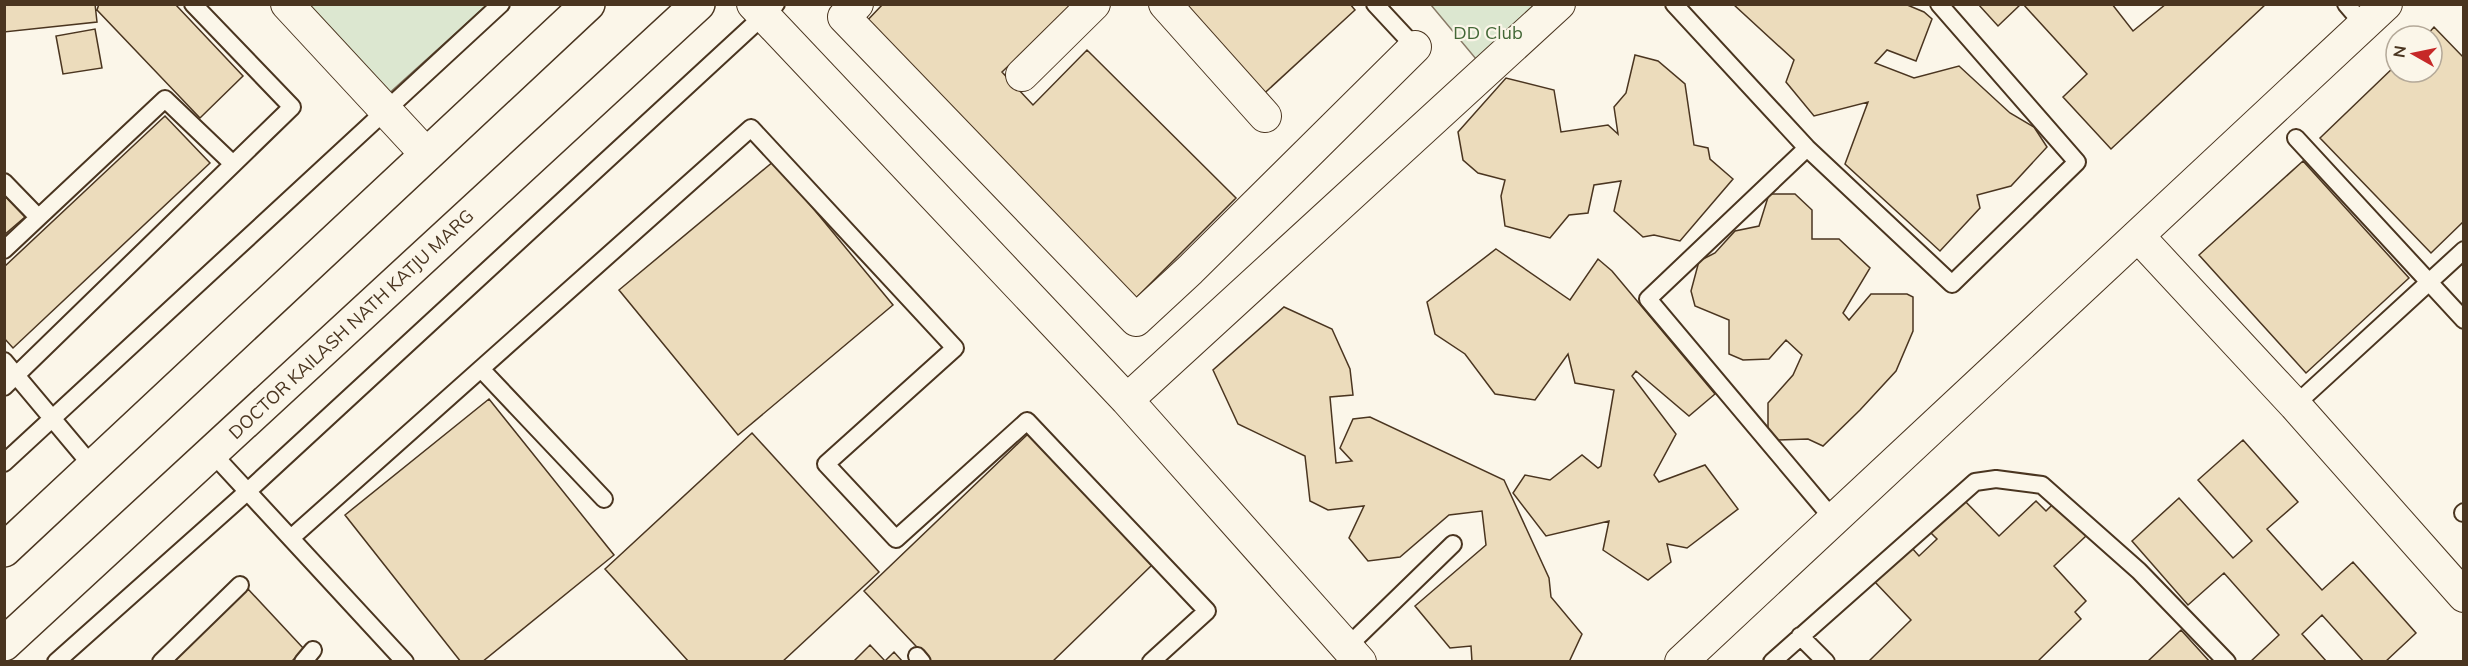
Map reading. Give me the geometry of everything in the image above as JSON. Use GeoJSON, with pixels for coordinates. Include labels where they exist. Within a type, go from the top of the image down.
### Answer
{"type":"FeatureCollection","features":[{"type":"Feature","properties":{"kind":"main road"},"geometry":{"type":"LineString","coordinates":[[4,550],[588,4]]}},
{"type":"Feature","properties":{"kind":"main road","name":"DOCTOR KAILASH NATH KATJU MARG"},"geometry":{"type":"LineString","coordinates":[[4,644],[698,4]]}},
{"type":"Feature","properties":{"kind":"street"},"geometry":{"type":"LineString","coordinates":[[287,4],[427,155]]}},
{"type":"Feature","properties":{"kind":"street"},"geometry":{"type":"LineString","coordinates":[[857,4],[844,17],[1136,320],[1190,270],[1415,47]]}},
{"type":"Feature","properties":{"kind":"street"},"geometry":{"type":"LineString","coordinates":[[1022,75],[1094,4]]}},
{"type":"Feature","properties":{"kind":"street"},"geometry":{"type":"LineString","coordinates":[[1164,4],[1265,116]]}},
{"type":"Feature","properties":{"kind":"street"},"geometry":{"type":"LineString","coordinates":[[1127,400],[1559,4]]}},
{"type":"Feature","properties":{"kind":"street"},"geometry":{"type":"LineString","coordinates":[[765,8],[1127,400],[1346,657]]}},
{"type":"Feature","properties":{"kind":"street"},"geometry":{"type":"LineString","coordinates":[[1681,662],[2138,236],[2365,11]]}},
{"type":"Feature","properties":{"kind":"street"},"geometry":{"type":"LineString","coordinates":[[2138,236],[2295,405],[2463,596]]}},
{"type":"Feature","properties":{"kind":"lane"},"geometry":{"type":"LineString","coordinates":[[10,381],[292,107],[193,4]]}},
{"type":"Feature","properties":{"kind":"lane"},"geometry":{"type":"LineString","coordinates":[[4,463],[501,4]]}},
{"type":"Feature","properties":{"kind":"lane"},"geometry":{"type":"LineString","coordinates":[[1375,4],[1415,47]]}},
{"type":"Feature","properties":{"kind":"lane"},"geometry":{"type":"LineString","coordinates":[[1674,4],[1807,148],[1952,284],[2078,162],[1939,4]]}},
{"type":"Feature","properties":{"kind":"lane"},"geometry":{"type":"LineString","coordinates":[[56,662],[248,491],[765,8]]}},
{"type":"Feature","properties":{"kind":"lane"},"geometry":{"type":"LineString","coordinates":[[4,250],[165,99],[233,164]]}},
{"type":"Feature","properties":{"kind":"lane"},"geometry":{"type":"LineString","coordinates":[[291,538],[751,128],[956,348],[826,464],[896,539],[1027,421],[1207,611],[1151,662]]}},
{"type":"Feature","properties":{"kind":"lane"},"geometry":{"type":"LineString","coordinates":[[2296,138],[2463,320]]}},
{"type":"Feature","properties":{"kind":"lane"},"geometry":{"type":"LineString","coordinates":[[1807,148],[1648,299],[1834,520]]}},
{"type":"Feature","properties":{"kind":"lane"},"geometry":{"type":"LineString","coordinates":[[4,182],[38,217]]}},
{"type":"Feature","properties":{"kind":"lane"},"geometry":{"type":"LineString","coordinates":[[2295,405],[2463,250]]}},
{"type":"Feature","properties":{"kind":"lane"},"geometry":{"type":"LineString","coordinates":[[4,361],[10,381],[53,419],[93,467]]}},
{"type":"Feature","properties":{"kind":"lane"},"geometry":{"type":"LineString","coordinates":[[481,369],[604,499]]}},
{"type":"Feature","properties":{"kind":"lane"},"geometry":{"type":"LineString","coordinates":[[212,453],[405,662]]}},
{"type":"Feature","properties":{"kind":"lane"},"geometry":{"type":"LineString","coordinates":[[1772,662],[1975,482],[1996,479],[2042,486],[2139,571],[2227,662]]}},
{"type":"Feature","properties":{"kind":"lane"},"geometry":{"type":"LineString","coordinates":[[1346,657],[1453,544]]}},
{"type":"Feature","properties":{"kind":"lane"},"geometry":{"type":"LineString","coordinates":[[161,662],[240,585]]}},
{"type":"Feature","properties":{"kind":"lane"},"geometry":{"type":"LineString","coordinates":[[1800,636],[1826,662]]}},
{"type":"Feature","properties":{"kind":"green space"},"geometry":{"type":"Polygon","coordinates":[[[301,5],[487,5],[386,96],[301,5]]]}},
{"type":"Feature","properties":{"kind":"green space","name":"DD Club"},"geometry":{"type":"Polygon","coordinates":[[[1431,5],[1557,5],[1486,71],[1431,5]]]}},
{"type":"Feature","properties":{"kind":"building"},"geometry":{"type":"Polygon","coordinates":[[[4,4],[95,4],[97,22],[4,32],[4,4]]]}},
{"type":"Feature","properties":{"kind":"building"},"geometry":{"type":"Polygon","coordinates":[[[99,4],[175,4],[243,76],[200,118],[97,10],[99,4]]]}},
{"type":"Feature","properties":{"kind":"building"},"geometry":{"type":"Polygon","coordinates":[[[883,4],[1073,4],[1002,72],[1033,105],[1087,50],[1236,198],[1136,298],[863,25],[883,4]]]}},
{"type":"Feature","properties":{"kind":"building"},"geometry":{"type":"Polygon","coordinates":[[[1167,4],[1350,4],[1355,10],[1256,101],[1167,4]]]}},
{"type":"Feature","properties":{"kind":"building"},"geometry":{"type":"Polygon","coordinates":[[[1733,4],[1905,4],[1924,12],[1932,19],[1916,61],[1887,50],[1875,63],[1914,78],[1959,66],[2010,113],[2034,127],[2047,147],[2011,186],[1977,195],[1980,208],[1940,251],[1845,164],[1868,102],[1814,116],[1786,82],[1794,60],[1733,4]]]}},
{"type":"Feature","properties":{"kind":"building"},"geometry":{"type":"Polygon","coordinates":[[[1978,4],[2021,4],[1998,26],[1978,4]]]}},
{"type":"Feature","properties":{"kind":"building"},"geometry":{"type":"Polygon","coordinates":[[[2023,4],[2112,4],[2133,31],[2166,4],[2266,4],[2111,149],[2063,97],[2087,74],[2023,4]]]}},
{"type":"Feature","properties":{"kind":"building"},"geometry":{"type":"Polygon","coordinates":[[[95,29],[102,68],[63,74],[56,36],[95,29]]]}},
{"type":"Feature","properties":{"kind":"building"},"geometry":{"type":"Polygon","coordinates":[[[2444,37],[2464,58],[2464,221],[2431,253],[2320,138],[2384,77],[2384,84],[2444,84],[2444,37]]]}},
{"type":"Feature","properties":{"kind":"building"},"geometry":{"type":"Polygon","coordinates":[[[1635,55],[1658,61],[1685,84],[1694,145],[1708,148],[1710,159],[1733,179],[1680,241],[1654,235],[1643,237],[1614,211],[1621,181],[1594,185],[1588,213],[1569,215],[1550,238],[1505,226],[1501,196],[1505,180],[1478,173],[1463,160],[1458,132],[1506,78],[1554,90],[1561,132],[1608,125],[1618,134],[1614,107],[1626,93],[1635,55]]]}},
{"type":"Feature","properties":{"kind":"building"},"geometry":{"type":"Polygon","coordinates":[[[165,116],[210,163],[13,348],[4,338],[4,267],[165,116]]]}},
{"type":"Feature","properties":{"kind":"building"},"geometry":{"type":"Polygon","coordinates":[[[774,161],[893,305],[738,435],[619,290],[774,161]]]}},
{"type":"Feature","properties":{"kind":"building"},"geometry":{"type":"Polygon","coordinates":[[[2303,161],[2409,278],[2306,373],[2199,255],[2303,161]]]}},
{"type":"Feature","properties":{"kind":"building"},"geometry":{"type":"Polygon","coordinates":[[[1769,194],[1795,194],[1812,210],[1812,239],[1839,239],[1870,268],[1843,313],[1849,320],[1871,294],[1907,294],[1913,297],[1913,331],[1896,371],[1823,446],[1808,439],[1777,440],[1768,436],[1768,403],[1793,375],[1802,355],[1786,340],[1769,359],[1743,360],[1729,354],[1729,320],[1695,306],[1691,291],[1699,261],[1715,253],[1735,231],[1759,226],[1769,194]]]}},
{"type":"Feature","properties":{"kind":"building"},"geometry":{"type":"Polygon","coordinates":[[[4,195],[25,217],[4,235],[4,195]]]}},
{"type":"Feature","properties":{"kind":"building"},"geometry":{"type":"Polygon","coordinates":[[[1496,249],[1570,300],[1598,259],[1612,271],[1715,394],[1689,416],[1636,371],[1632,376],[1676,434],[1654,475],[1659,482],[1705,465],[1738,509],[1687,548],[1667,544],[1671,562],[1648,580],[1603,550],[1609,521],[1546,536],[1513,493],[1525,475],[1550,480],[1582,455],[1598,468],[1601,466],[1614,390],[1575,383],[1568,354],[1535,400],[1495,394],[1465,354],[1435,334],[1427,302],[1496,249]]]}},
{"type":"Feature","properties":{"kind":"building"},"geometry":{"type":"Polygon","coordinates":[[[1284,307],[1332,329],[1350,369],[1353,395],[1330,397],[1336,463],[1352,461],[1340,448],[1353,419],[1370,417],[1504,480],[1549,578],[1551,597],[1582,634],[1569,662],[1472,662],[1471,646],[1450,648],[1415,606],[1486,545],[1482,511],[1449,515],[1400,557],[1368,561],[1349,538],[1364,506],[1328,510],[1310,501],[1305,456],[1238,424],[1213,370],[1284,307]]]}},
{"type":"Feature","properties":{"kind":"building"},"geometry":{"type":"Polygon","coordinates":[[[489,399],[614,555],[482,662],[461,662],[345,515],[489,399]]]}},
{"type":"Feature","properties":{"kind":"building"},"geometry":{"type":"Polygon","coordinates":[[[752,433],[879,572],[782,662],[689,662],[605,569],[752,433]]]}},
{"type":"Feature","properties":{"kind":"building"},"geometry":{"type":"Polygon","coordinates":[[[1028,434],[1152,565],[1052,662],[931,662],[864,591],[1028,434]]]}},
{"type":"Feature","properties":{"kind":"building"},"geometry":{"type":"Polygon","coordinates":[[[2243,440],[2298,502],[2267,529],[2322,590],[2353,562],[2416,633],[2385,662],[2364,662],[2322,615],[2302,634],[2327,662],[2250,662],[2279,635],[2224,573],[2188,605],[2132,541],[2179,498],[2233,558],[2252,541],[2198,480],[2243,440]]]}},
{"type":"Feature","properties":{"kind":"building"},"geometry":{"type":"Polygon","coordinates":[[[1963,499],[1999,536],[2036,501],[2046,511],[2054,503],[2086,536],[2054,566],[2086,601],[2075,612],[2081,619],[2037,662],[1868,662],[1911,620],[1875,582],[1912,548],[1919,556],[1937,539],[1929,531],[1963,499]]]}},
{"type":"Feature","properties":{"kind":"building"},"geometry":{"type":"Polygon","coordinates":[[[248,589],[304,649],[291,662],[173,662],[248,589]]]}},
{"type":"Feature","properties":{"kind":"building"},"geometry":{"type":"Polygon","coordinates":[[[2181,630],[2210,662],[2147,662],[2181,630]]]}},
{"type":"Feature","properties":{"kind":"building"},"geometry":{"type":"Polygon","coordinates":[[[870,645],[885,661],[894,652],[903,662],[853,662],[870,645]]]}}]}
